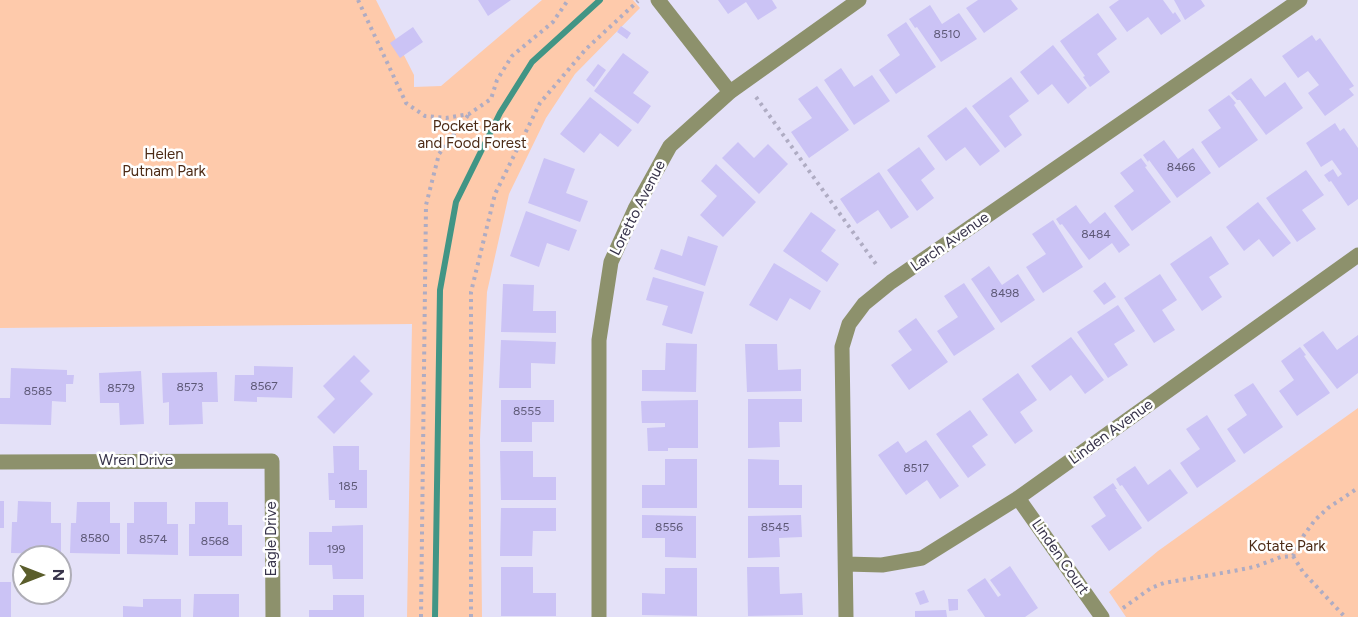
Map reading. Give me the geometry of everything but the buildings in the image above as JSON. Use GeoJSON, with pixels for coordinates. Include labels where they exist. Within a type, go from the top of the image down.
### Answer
{"type":"FeatureCollection","features":[{"type":"Feature","properties":{"kind":"street"},"geometry":{"type":"LineString","coordinates":[[658,0],[730,92]]}},
{"type":"Feature","properties":{"kind":"street","name":"Loretto Avenue"},"geometry":{"type":"LineString","coordinates":[[599,617],[599,340],[611,262],[634,209],[670,146],[730,92],[859,0]]}},
{"type":"Feature","properties":{"kind":"street","name":"Larch Avenue"},"geometry":{"type":"LineString","coordinates":[[846,617],[842,347],[849,324],[864,304],[901,275],[1300,0]]}},
{"type":"Feature","properties":{"kind":"street","name":"Linden Avenue"},"geometry":{"type":"LineString","coordinates":[[846,564],[882,565],[922,558],[1018,498],[1358,255]]}},
{"type":"Feature","properties":{"kind":"street","name":"Wren Drive"},"geometry":{"type":"LineString","coordinates":[[0,462],[272,460]]}},
{"type":"Feature","properties":{"kind":"street","name":"Eagle Drive"},"geometry":{"type":"LineString","coordinates":[[272,460],[273,617]]}},
{"type":"Feature","properties":{"kind":"street","name":"Linden Court"},"geometry":{"type":"LineString","coordinates":[[1018,498],[1102,617]]}},
{"type":"Feature","properties":{"kind":"path"},"geometry":{"type":"LineString","coordinates":[[358,0],[406,103],[425,116],[446,118],[469,114]]}},
{"type":"Feature","properties":{"kind":"path"},"geometry":{"type":"LineString","coordinates":[[421,617],[426,205],[439,154],[469,114],[491,99],[496,80],[512,56],[553,22],[568,0]]}},
{"type":"Feature","properties":{"kind":"path"},"geometry":{"type":"LineString","coordinates":[[471,617],[471,292],[495,194],[540,103],[586,49],[638,1]]}},
{"type":"Feature","properties":{"kind":"path"},"geometry":{"type":"LineString","coordinates":[[756,96],[878,267]]}},
{"type":"Feature","properties":{"kind":"path"},"geometry":{"type":"LineString","coordinates":[[1293,556],[1315,520],[1328,508],[1358,488]]}},
{"type":"Feature","properties":{"kind":"path"},"geometry":{"type":"LineString","coordinates":[[1123,608],[1151,588],[1164,583],[1254,567],[1281,556],[1293,556]]}},
{"type":"Feature","properties":{"kind":"path"},"geometry":{"type":"LineString","coordinates":[[1293,556],[1303,572],[1344,617]]}},
{"type":"Feature","properties":{"kind":"green space","name":"Helen Putnam Park"},"geometry":{"type":"Polygon","coordinates":[[[0,0],[376,0],[414,75],[414,87],[441,86],[542,0],[633,0],[640,8],[575,74],[546,118],[509,194],[487,292],[480,439],[482,617],[407,617],[412,324],[0,328],[0,0]]]}},
{"type":"Feature","properties":{"kind":"green space","name":"Kotate Park"},"geometry":{"type":"Polygon","coordinates":[[[1358,408],[1358,617],[1126,617],[1109,592],[1158,551],[1358,408]]]}},
{"type":"Feature","properties":{"kind":"waterway"},"geometry":{"type":"LineString","coordinates":[[435,617],[440,290],[456,202],[500,113],[532,62],[600,0]]}},
{"type":"Feature","properties":{"kind":"park label","name":"Pocket Park and Food Forest"},"geometry":{"type":"Point","coordinates":[472,136]}}]}
